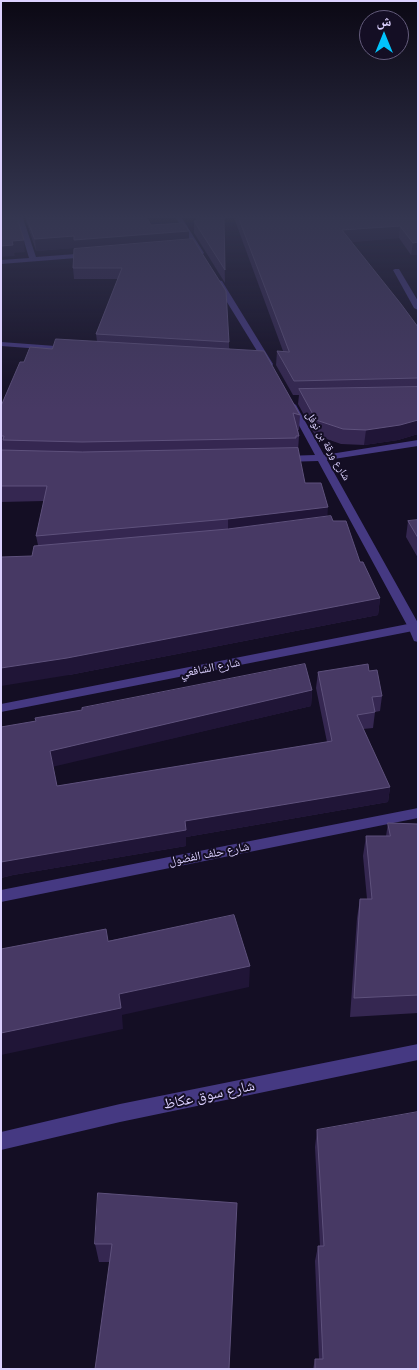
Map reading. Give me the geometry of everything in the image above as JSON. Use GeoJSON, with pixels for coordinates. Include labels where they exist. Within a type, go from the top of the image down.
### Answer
{"type":"FeatureCollection","features":[{"type":"Feature","properties":{"kind":"street"},"geometry":{"type":"LineString","coordinates":[[218,282],[266,364]]}},
{"type":"Feature","properties":{"kind":"street"},"geometry":{"type":"LineString","coordinates":[[403,282],[418,308]]}},
{"type":"Feature","properties":{"kind":"street"},"geometry":{"type":"LineString","coordinates":[[1,344],[76,350]]}},
{"type":"Feature","properties":{"kind":"street","name":"شارع ورقة بن نوفل"},"geometry":{"type":"LineString","coordinates":[[291,398],[323,458],[353,524],[416,630]]}},
{"type":"Feature","properties":{"kind":"street"},"geometry":{"type":"LineString","coordinates":[[277,459],[323,458],[418,444]]}},
{"type":"Feature","properties":{"kind":"street","name":"شارع الشافعي"},"geometry":{"type":"LineString","coordinates":[[1,708],[416,630]]}},
{"type":"Feature","properties":{"kind":"street","name":"شارع حلف الفضول"},"geometry":{"type":"LineString","coordinates":[[1,896],[418,813]]}},
{"type":"Feature","properties":{"kind":"street","name":"شارع سوق عكاظ"},"geometry":{"type":"LineString","coordinates":[[1,1141],[120,1113],[418,1052]]}},
{"type":"Feature","properties":{"kind":"building"},"geometry":{"type":"Polygon","coordinates":[[[117,282],[220,282],[226,291],[229,342],[96,334],[117,282]]]}},
{"type":"Feature","properties":{"kind":"building"},"geometry":{"type":"Polygon","coordinates":[[[263,282],[383,282],[418,327],[418,378],[294,381],[277,351],[289,352],[263,282]]]}},
{"type":"Feature","properties":{"kind":"building"},"geometry":{"type":"Polygon","coordinates":[[[56,339],[264,351],[300,415],[293,413],[299,436],[296,436],[296,438],[82,442],[3,440],[4,436],[1,436],[1,406],[20,362],[24,362],[30,347],[52,349],[56,339]]]}},
{"type":"Feature","properties":{"kind":"building"},"geometry":{"type":"Polygon","coordinates":[[[418,387],[418,420],[400,425],[366,430],[343,429],[316,420],[299,389],[418,387]]]}},
{"type":"Feature","properties":{"kind":"building"},"geometry":{"type":"Polygon","coordinates":[[[298,448],[305,483],[321,483],[328,507],[228,519],[36,536],[47,486],[1,486],[1,450],[82,452],[298,448]]]}},
{"type":"Feature","properties":{"kind":"building"},"geometry":{"type":"Polygon","coordinates":[[[331,516],[333,521],[346,521],[360,562],[363,562],[380,598],[67,658],[1,668],[1,557],[32,556],[34,546],[228,529],[331,516]]]}},
{"type":"Feature","properties":{"kind":"building"},"geometry":{"type":"Polygon","coordinates":[[[418,520],[418,538],[408,521],[418,520]]]}},
{"type":"Feature","properties":{"kind":"building"},"geometry":{"type":"Polygon","coordinates":[[[305,664],[312,690],[50,751],[57,786],[332,741],[318,672],[368,664],[369,671],[377,670],[382,696],[372,697],[375,712],[357,715],[390,787],[185,821],[186,830],[1,862],[1,727],[36,721],[35,718],[82,710],[82,708],[305,664]]]}},
{"type":"Feature","properties":{"kind":"building"},"geometry":{"type":"Polygon","coordinates":[[[388,823],[418,824],[418,995],[354,998],[360,899],[372,899],[366,836],[390,836],[388,823]]]}},
{"type":"Feature","properties":{"kind":"building"},"geometry":{"type":"Polygon","coordinates":[[[234,915],[250,966],[119,994],[121,1008],[1,1033],[1,949],[106,929],[108,941],[234,915]]]}},
{"type":"Feature","properties":{"kind":"building"},"geometry":{"type":"Polygon","coordinates":[[[418,1112],[418,1369],[315,1369],[315,1359],[323,1359],[318,1246],[324,1246],[317,1130],[418,1112]]]}},
{"type":"Feature","properties":{"kind":"building"},"geometry":{"type":"Polygon","coordinates":[[[98,1193],[237,1203],[229,1369],[95,1369],[112,1244],[95,1244],[98,1193]]]}}]}
